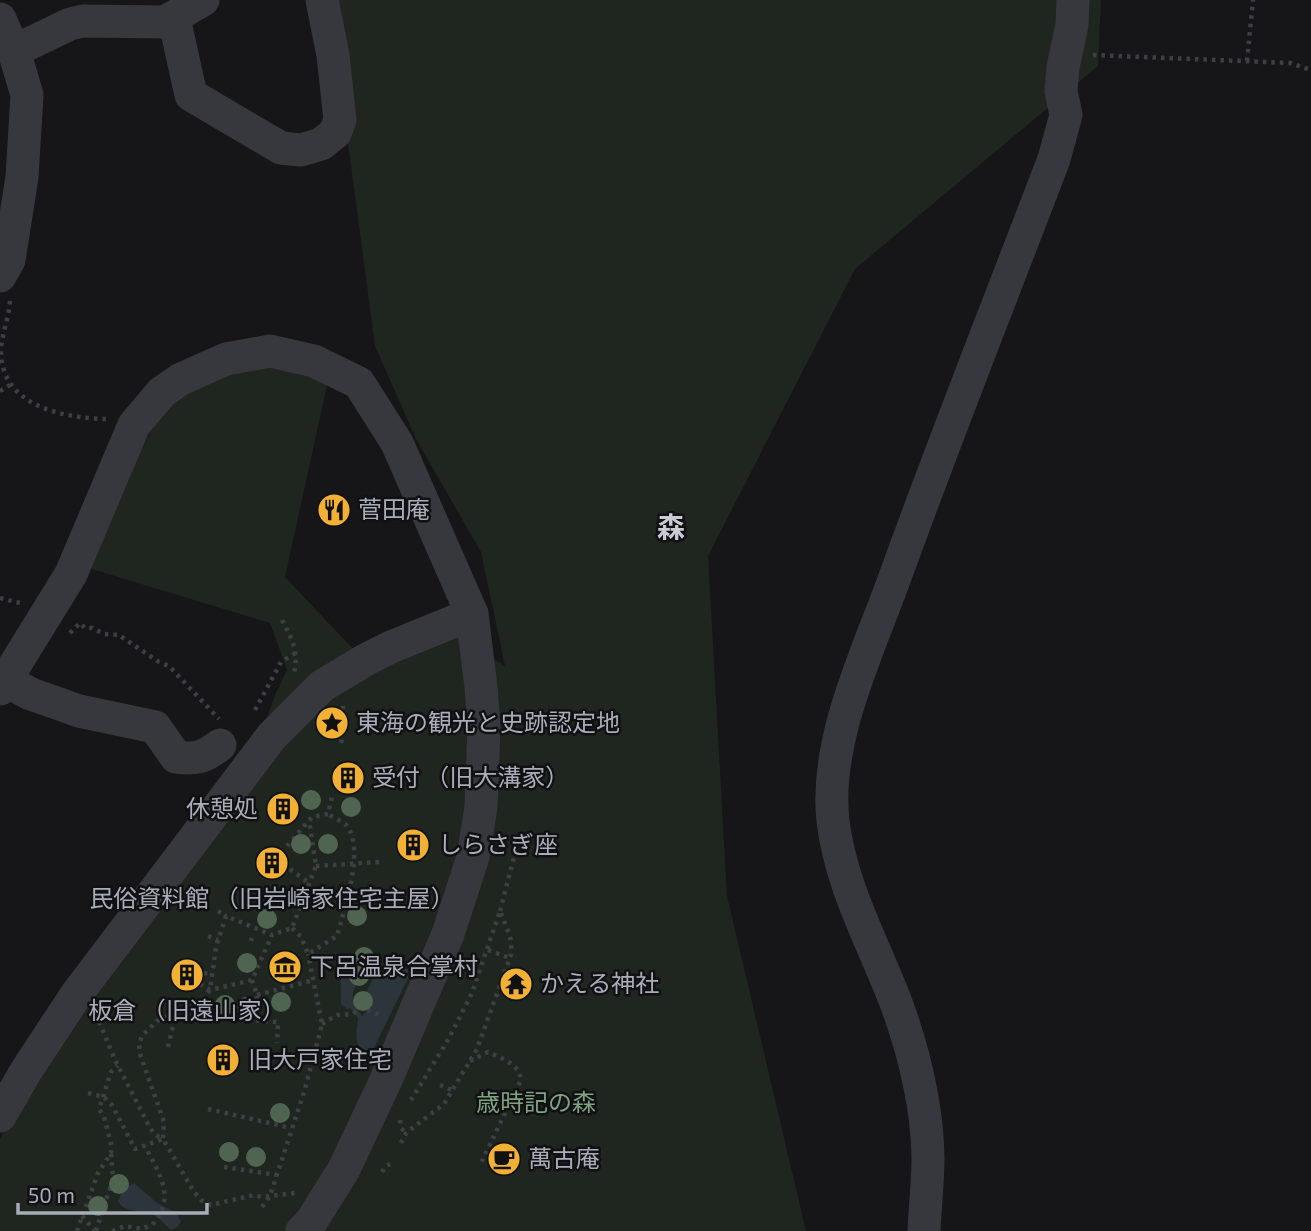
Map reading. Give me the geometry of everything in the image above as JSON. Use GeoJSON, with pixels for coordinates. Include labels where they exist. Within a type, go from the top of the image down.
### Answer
{"type":"FeatureCollection","features":[{"type":"Feature","properties":{"kind":"street"},"geometry":{"type":"LineString","coordinates":[[14,51],[70,24],[83,21],[165,22],[203,0]]}},
{"type":"Feature","properties":{"kind":"street"},"geometry":{"type":"LineString","coordinates":[[171,19],[176,27],[191,95],[281,148],[301,150],[321,144],[335,133],[340,120],[333,55],[323,0]]}},
{"type":"Feature","properties":{"kind":"street"},"geometry":{"type":"LineString","coordinates":[[924,1231],[928,1157],[924,1108],[916,1069],[898,1009],[852,897],[845,873],[833,821],[834,762],[842,724],[912,529],[1054,159],[1066,115],[1061,92],[1072,24],[1073,0]]}},
{"type":"Feature","properties":{"kind":"street"},"geometry":{"type":"LineString","coordinates":[[0,19],[14,51],[27,95],[22,177],[5,268]]}},
{"type":"Feature","properties":{"kind":"street"},"geometry":{"type":"LineString","coordinates":[[220,745],[207,755],[192,759],[176,757],[155,727],[79,711],[3,685],[71,574],[134,425],[143,412],[162,392],[181,379],[226,359],[270,351],[314,361],[359,383],[397,443],[472,614],[484,727],[481,807],[473,857],[447,934],[386,1080],[344,1169],[311,1222],[302,1231]]}},
{"type":"Feature","properties":{"kind":"street"},"geometry":{"type":"LineString","coordinates":[[0,1116],[76,995],[272,736],[322,685],[366,659],[472,614]]}},
{"type":"Feature","properties":{"kind":"path"},"geometry":{"type":"LineString","coordinates":[[1247,61],[1253,0]]}},
{"type":"Feature","properties":{"kind":"path"},"geometry":{"type":"LineString","coordinates":[[1088,66],[1093,55],[1290,63],[1311,70]]}},
{"type":"Feature","properties":{"kind":"path"},"geometry":{"type":"LineString","coordinates":[[5,268],[15,270],[10,312],[1,347],[2,367],[10,385],[24,398],[46,410],[102,419],[143,412]]}},
{"type":"Feature","properties":{"kind":"path"},"geometry":{"type":"LineString","coordinates":[[0,391],[10,385]]}},
{"type":"Feature","properties":{"kind":"path"},"geometry":{"type":"LineString","coordinates":[[282,621],[296,652]]}},
{"type":"Feature","properties":{"kind":"path"},"geometry":{"type":"LineString","coordinates":[[41,625],[67,635],[80,623],[85,628],[92,628],[104,634],[119,635],[169,666],[203,699]]}},
{"type":"Feature","properties":{"kind":"path"},"geometry":{"type":"LineString","coordinates":[[341,743],[344,710]]}},
{"type":"Feature","properties":{"kind":"path"},"geometry":{"type":"LineString","coordinates":[[328,814],[332,797]]}},
{"type":"Feature","properties":{"kind":"path"},"geometry":{"type":"LineString","coordinates":[[287,845],[309,820],[320,814],[328,814],[346,826],[352,839],[354,863],[337,936],[309,954]]}},
{"type":"Feature","properties":{"kind":"path"},"geometry":{"type":"LineString","coordinates":[[292,928],[316,866],[309,820]]}},
{"type":"Feature","properties":{"kind":"path"},"geometry":{"type":"LineString","coordinates":[[409,1103],[472,993],[500,911],[520,831]]}},
{"type":"Feature","properties":{"kind":"path"},"geometry":{"type":"LineString","coordinates":[[316,866],[379,862]]}},
{"type":"Feature","properties":{"kind":"path"},"geometry":{"type":"LineString","coordinates":[[290,869],[309,883]]}},
{"type":"Feature","properties":{"kind":"path"},"geometry":{"type":"LineString","coordinates":[[218,911],[272,935],[292,928]]}},
{"type":"Feature","properties":{"kind":"path"},"geometry":{"type":"LineString","coordinates":[[401,1143],[406,1133],[444,1104],[477,1049],[506,980],[510,958],[512,945],[500,911]]}},
{"type":"Feature","properties":{"kind":"path"},"geometry":{"type":"LineString","coordinates":[[226,916],[218,940],[210,990],[201,1001],[157,1021],[142,1037],[139,1044],[140,1054],[164,1122],[163,1139],[175,1163],[201,1200],[211,1205],[254,1195],[295,1193]]}},
{"type":"Feature","properties":{"kind":"path"},"geometry":{"type":"LineString","coordinates":[[262,1207],[270,1196],[305,1088],[321,1024],[309,954],[292,928]]}},
{"type":"Feature","properties":{"kind":"path"},"geometry":{"type":"LineString","coordinates":[[256,1020],[257,996],[252,979],[272,935]]}},
{"type":"Feature","properties":{"kind":"path"},"geometry":{"type":"LineString","coordinates":[[208,936],[218,940]]}},
{"type":"Feature","properties":{"kind":"path"},"geometry":{"type":"LineString","coordinates":[[488,950],[510,958]]}},
{"type":"Feature","properties":{"kind":"path"},"geometry":{"type":"LineString","coordinates":[[100,965],[96,1014],[118,1066],[148,1124],[154,1134],[163,1139]]}},
{"type":"Feature","properties":{"kind":"path"},"geometry":{"type":"LineString","coordinates":[[212,974],[201,973],[198,984],[210,990],[252,979]]}},
{"type":"Feature","properties":{"kind":"path"},"geometry":{"type":"LineString","coordinates":[[257,996],[314,980]]}},
{"type":"Feature","properties":{"kind":"path"},"geometry":{"type":"LineString","coordinates":[[201,1001],[206,1020],[278,1022],[277,1043]]}},
{"type":"Feature","properties":{"kind":"path"},"geometry":{"type":"LineString","coordinates":[[321,1024],[337,1015],[367,1009],[389,1020]]}},
{"type":"Feature","properties":{"kind":"path"},"geometry":{"type":"LineString","coordinates":[[168,1047],[176,1013]]}},
{"type":"Feature","properties":{"kind":"path"},"geometry":{"type":"LineString","coordinates":[[470,1062],[488,1052],[515,1065],[521,1080],[480,1165]]}},
{"type":"Feature","properties":{"kind":"path"},"geometry":{"type":"LineString","coordinates":[[82,1216],[95,1231],[113,1179],[110,1139],[99,1110],[111,1072],[118,1066]]}},
{"type":"Feature","properties":{"kind":"path"},"geometry":{"type":"LineString","coordinates":[[440,1085],[452,1090]]}},
{"type":"Feature","properties":{"kind":"path"},"geometry":{"type":"LineString","coordinates":[[88,1093],[104,1097],[111,1105],[135,1149],[163,1139]]}},
{"type":"Feature","properties":{"kind":"path"},"geometry":{"type":"LineString","coordinates":[[208,1110],[291,1128]]}},
{"type":"Feature","properties":{"kind":"path"},"geometry":{"type":"LineString","coordinates":[[402,1115],[399,1124],[406,1133]]}},
{"type":"Feature","properties":{"kind":"path"},"geometry":{"type":"LineString","coordinates":[[112,1231],[125,1226],[142,1228],[152,1225],[163,1204],[166,1190],[145,1146]]}},
{"type":"Feature","properties":{"kind":"path"},"geometry":{"type":"LineString","coordinates":[[76,1231],[98,1173],[111,1153]]}},
{"type":"Feature","properties":{"kind":"path"},"geometry":{"type":"LineString","coordinates":[[382,1172],[390,1164]]}},
{"type":"Feature","properties":{"kind":"path"},"geometry":{"type":"LineString","coordinates":[[225,1167],[276,1175]]}},
{"type":"Feature","properties":{"kind":"green space","name":"歳時記の森"},"geometry":{"type":"Polygon","coordinates":[[[336,0],[1101,0],[1098,66],[855,269],[708,556],[727,896],[806,1231],[0,1231],[0,1139],[9,1120],[260,738],[287,670],[270,623],[85,567],[127,476],[152,428],[166,410],[192,388],[218,376],[257,367],[297,370],[327,385],[285,577],[355,651],[452,633],[505,666],[481,552],[416,439],[375,346],[339,75],[336,0]]]}},
{"type":"Feature","properties":{"kind":"shaded area"},"geometry":{"type":"Polygon","coordinates":[[[350,957],[354,959],[358,970],[353,1001],[362,1016],[369,1008],[365,995],[380,964],[395,961],[411,972],[372,1052],[358,1044],[358,1018],[350,1008],[347,1009],[341,1004],[341,973],[350,957]]]}},
{"type":"Feature","properties":{"kind":"shaded area"},"geometry":{"type":"Polygon","coordinates":[[[134,1183],[157,1203],[177,1213],[181,1222],[177,1227],[171,1230],[154,1215],[129,1210],[121,1205],[118,1201],[121,1195],[134,1183]]]}},
{"type":"Feature","properties":{"kind":"place","name":"菅田庵"},"geometry":{"type":"Point","coordinates":[334,510]}},
{"type":"Feature","properties":{"kind":"place","name":"東海の観光と史跡認定地"},"geometry":{"type":"Point","coordinates":[332,723]}},
{"type":"Feature","properties":{"kind":"place","name":"受付 （旧大溝家）"},"geometry":{"type":"Point","coordinates":[348,778]}},
{"type":"Feature","properties":{"kind":"place","name":"休憩処"},"geometry":{"type":"Point","coordinates":[283,809]}},
{"type":"Feature","properties":{"kind":"place","name":"しらさぎ座"},"geometry":{"type":"Point","coordinates":[413,845]}},
{"type":"Feature","properties":{"kind":"place","name":"民俗資料館 （旧岩崎家住宅主屋）"},"geometry":{"type":"Point","coordinates":[272,863]}},
{"type":"Feature","properties":{"kind":"place","name":"下呂温泉合掌村"},"geometry":{"type":"Point","coordinates":[285,967]}},
{"type":"Feature","properties":{"kind":"place","name":"板倉 （旧遠山家）"},"geometry":{"type":"Point","coordinates":[187,975]}},
{"type":"Feature","properties":{"kind":"place","name":"かえる神社"},"geometry":{"type":"Point","coordinates":[516,984]}},
{"type":"Feature","properties":{"kind":"place","name":"旧大戸家住宅"},"geometry":{"type":"Point","coordinates":[223,1060]}},
{"type":"Feature","properties":{"kind":"place","name":"萬古庵"},"geometry":{"type":"Point","coordinates":[504,1159]}},
{"type":"Feature","properties":{"kind":"district","name":"森"},"geometry":{"type":"Point","coordinates":[671,527]}}]}
